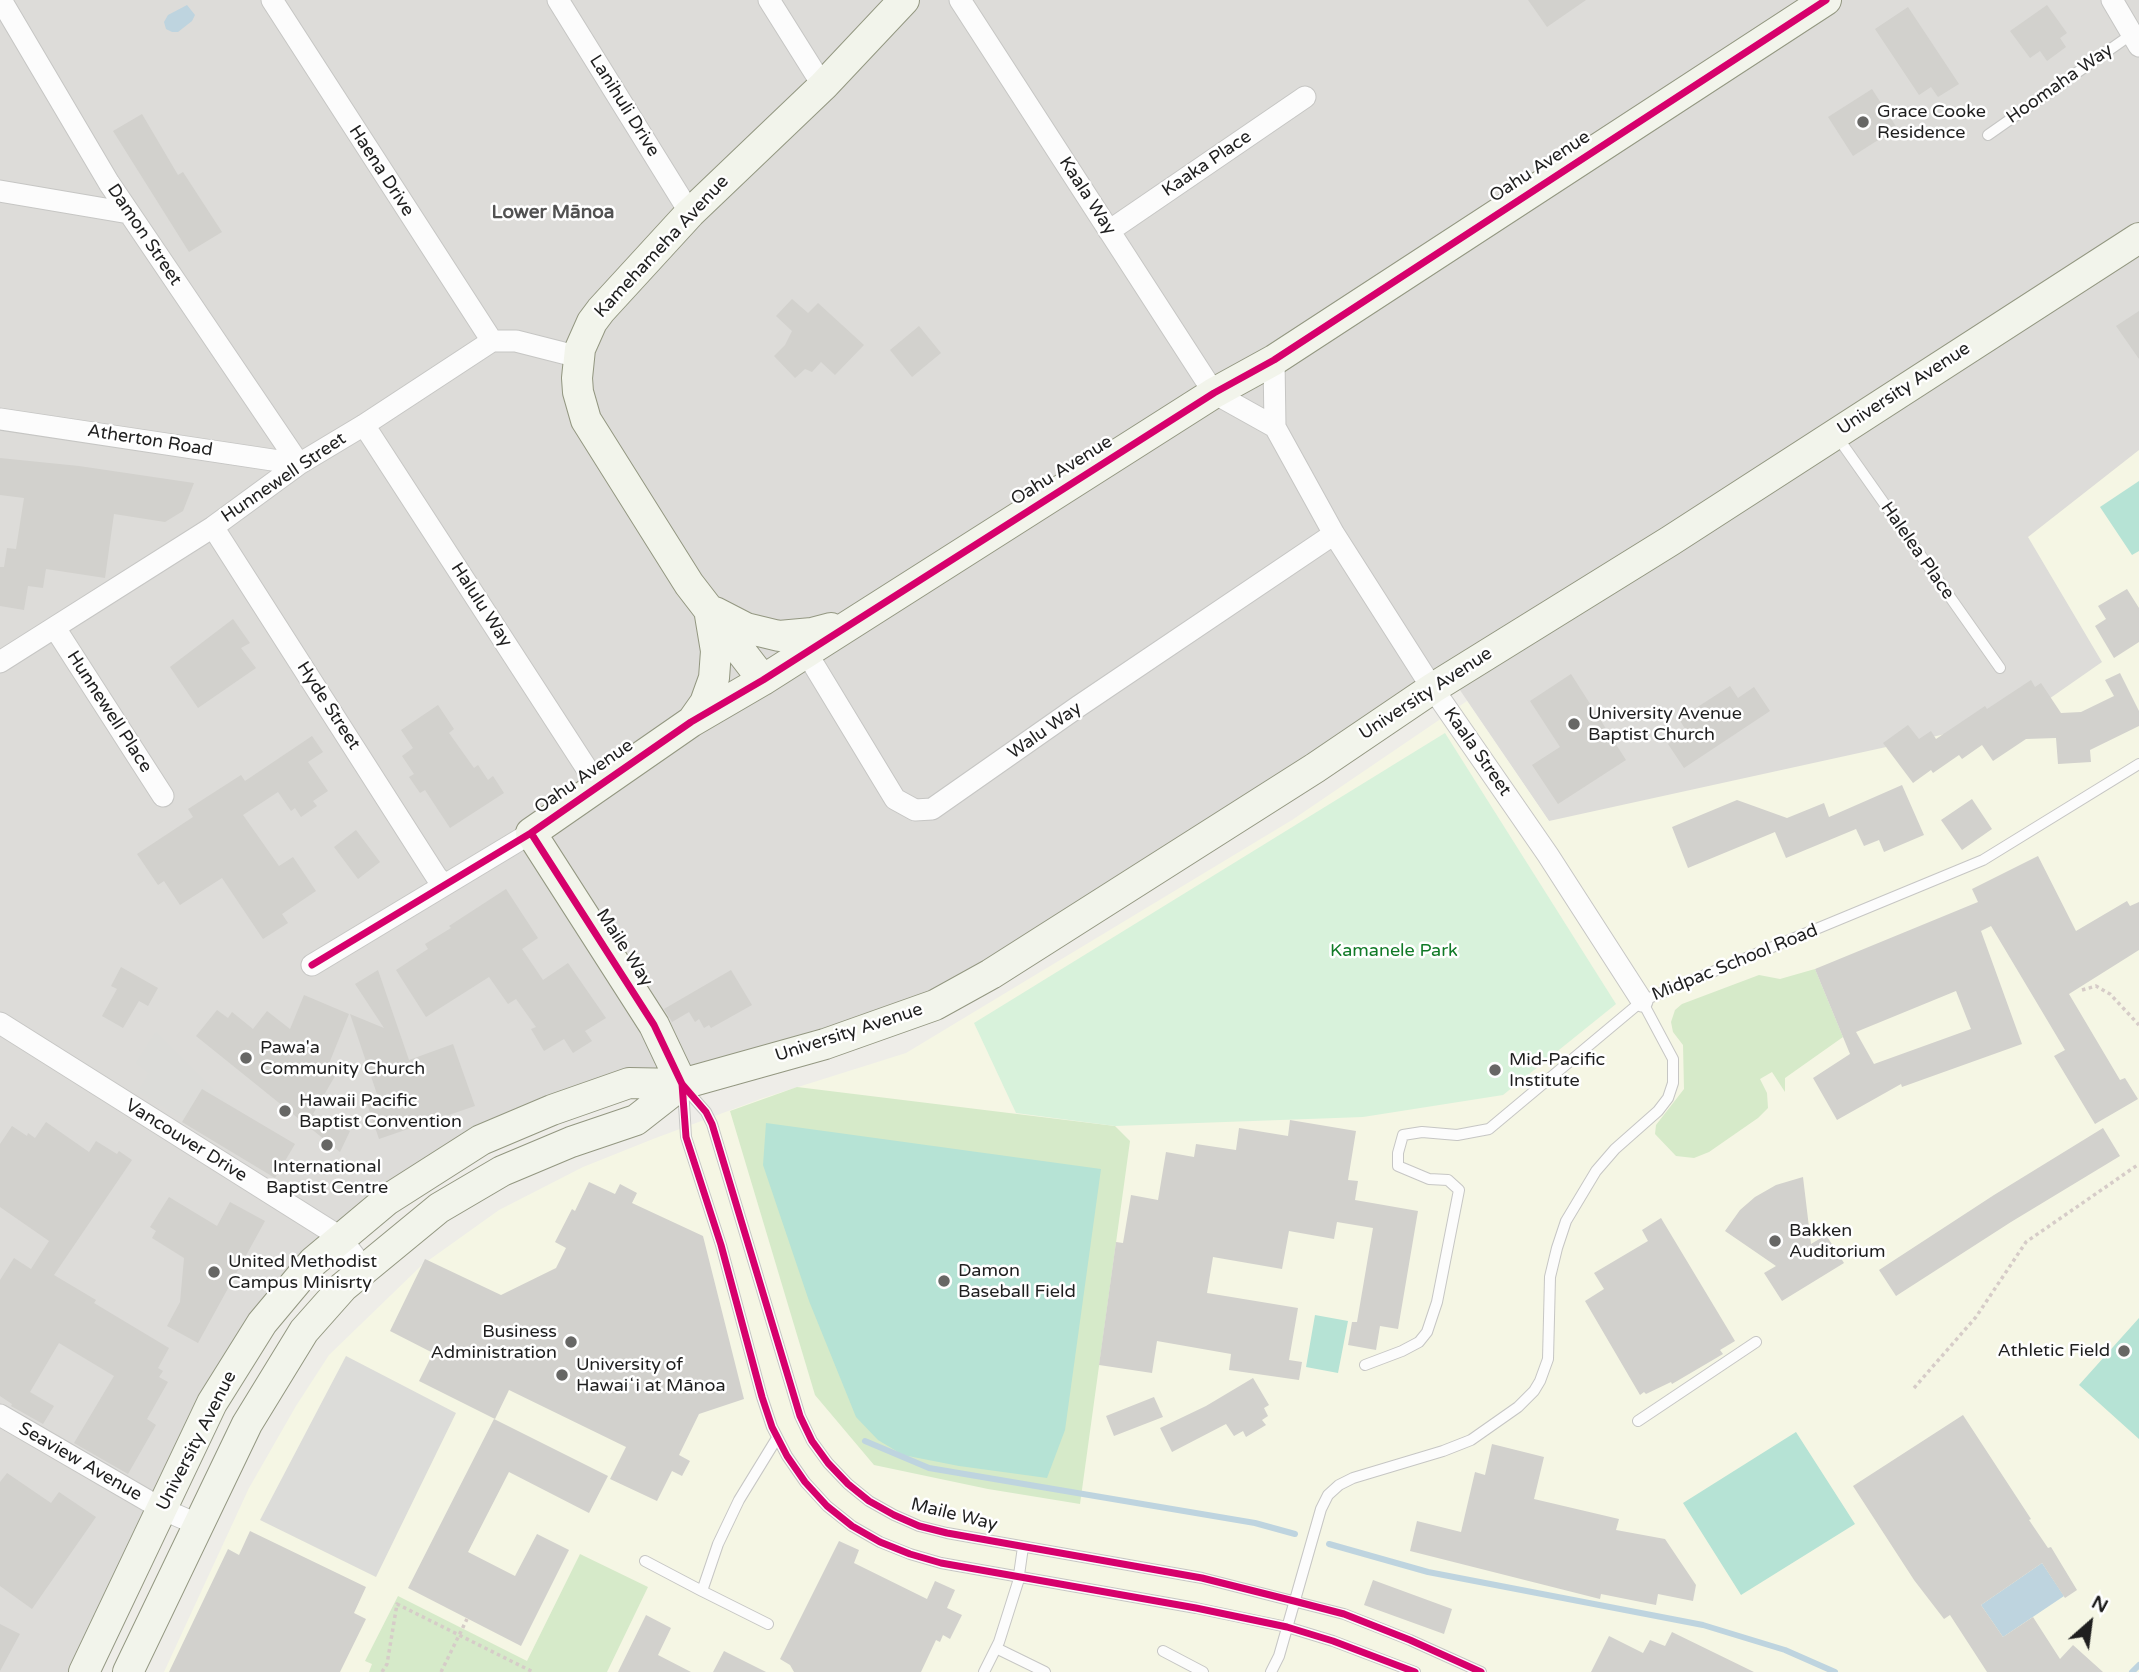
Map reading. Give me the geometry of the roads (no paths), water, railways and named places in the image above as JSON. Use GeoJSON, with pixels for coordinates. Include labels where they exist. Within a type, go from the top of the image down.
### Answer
{"type":"FeatureCollection","features":[{"type":"Feature","properties":{"kind":"main road","name":"Kamehameha Avenue"},"geometry":{"type":"LineString","coordinates":[[856,620],[812,633],[779,636],[746,628],[708,608],[689,584],[586,421],[578,392],[579,357],[586,335],[601,310],[690,213],[824,86],[904,0]]}},
{"type":"Feature","properties":{"kind":"main road","name":"Oahu Avenue"},"geometry":{"type":"LineString","coordinates":[[531,833],[691,723],[1214,393],[1274,359],[1826,0]]}},
{"type":"Feature","properties":{"kind":"main road","name":"University Avenue"},"geometry":{"type":"LineString","coordinates":[[84,1672],[212,1404],[262,1323],[313,1262],[387,1200],[481,1140],[552,1110],[629,1083],[682,1084],[856,1035],[946,999],[991,974],[1170,860],[1433,688],[1670,541],[2139,239]]}},
{"type":"Feature","properties":{"kind":"main road","name":"Kamehameha Avenue"},"geometry":{"type":"LineString","coordinates":[[691,723],[705,703],[714,678],[716,651],[708,608]]}},
{"type":"Feature","properties":{"kind":"main road"},"geometry":{"type":"LineString","coordinates":[[708,608],[763,680]]}},
{"type":"Feature","properties":{"kind":"main road","name":"Maile Way"},"geometry":{"type":"LineString","coordinates":[[531,833],[654,1024],[682,1084]]}},
{"type":"Feature","properties":{"kind":"main road","name":"University Avenue"},"geometry":{"type":"LineString","coordinates":[[128,1672],[247,1424],[304,1331],[343,1287],[439,1208],[502,1171],[570,1142],[636,1119],[682,1084]]}},
{"type":"Feature","properties":{"kind":"street","name":"Damon Street"},"geometry":{"type":"LineString","coordinates":[[1,0],[109,183],[299,464]]}},
{"type":"Feature","properties":{"kind":"street","name":"Haena Drive"},"geometry":{"type":"LineString","coordinates":[[272,0],[492,341]]}},
{"type":"Feature","properties":{"kind":"street","name":"Lanihuli Drive"},"geometry":{"type":"LineString","coordinates":[[558,0],[690,213]]}},
{"type":"Feature","properties":{"kind":"street"},"geometry":{"type":"LineString","coordinates":[[769,0],[824,86]]}},
{"type":"Feature","properties":{"kind":"street","name":"Kaala Way"},"geometry":{"type":"LineString","coordinates":[[960,0],[1214,393]]}},
{"type":"Feature","properties":{"kind":"street"},"geometry":{"type":"LineString","coordinates":[[2112,0],[2135,40]]}},
{"type":"Feature","properties":{"kind":"street","name":"Kaaka Place"},"geometry":{"type":"LineString","coordinates":[[1110,231],[1305,97]]}},
{"type":"Feature","properties":{"kind":"street"},"geometry":{"type":"LineString","coordinates":[[0,191],[129,213]]}},
{"type":"Feature","properties":{"kind":"street"},"geometry":{"type":"LineString","coordinates":[[492,341],[516,341],[579,357]]}},
{"type":"Feature","properties":{"kind":"street","name":"Hunnewell Street"},"geometry":{"type":"LineString","coordinates":[[0,662],[212,527],[299,464],[492,341]]}},
{"type":"Feature","properties":{"kind":"street","name":"Kaala Street"},"geometry":{"type":"LineString","coordinates":[[1274,359],[1275,427],[1334,534],[1433,688],[1548,855],[1642,1001]]}},
{"type":"Feature","properties":{"kind":"street"},"geometry":{"type":"LineString","coordinates":[[1214,393],[1275,427]]}},
{"type":"Feature","properties":{"kind":"street","name":"Atherton Road"},"geometry":{"type":"LineString","coordinates":[[0,419],[299,464]]}},
{"type":"Feature","properties":{"kind":"street","name":"Halulu Way"},"geometry":{"type":"LineString","coordinates":[[364,425],[598,786]]}},
{"type":"Feature","properties":{"kind":"street","name":"Hyde Street"},"geometry":{"type":"LineString","coordinates":[[212,527],[444,886]]}},
{"type":"Feature","properties":{"kind":"street","name":"Walu Way"},"geometry":{"type":"LineString","coordinates":[[806,652],[895,799],[915,810],[932,810],[1079,706],[1334,534]]}},
{"type":"Feature","properties":{"kind":"street","name":"Hunnewell Place"},"geometry":{"type":"LineString","coordinates":[[55,628],[163,796]]}},
{"type":"Feature","properties":{"kind":"street","name":"Oahu Avenue"},"geometry":{"type":"LineString","coordinates":[[313,965],[531,833]]}},
{"type":"Feature","properties":{"kind":"street","name":"Vancouver Drive"},"geometry":{"type":"LineString","coordinates":[[0,1023],[341,1237],[363,1269]]}},
{"type":"Feature","properties":{"kind":"street","name":"Seaview Avenue"},"geometry":{"type":"LineString","coordinates":[[0,1415],[162,1509],[199,1525]]}},
{"type":"Feature","properties":{"kind":"lane","name":"Hoomaha Way"},"geometry":{"type":"LineString","coordinates":[[1988,135],[2135,40]]}},
{"type":"Feature","properties":{"kind":"lane","name":"Halelea Place"},"geometry":{"type":"LineString","coordinates":[[1835,433],[2000,668]]}},
{"type":"Feature","properties":{"kind":"lane","name":"Midpac School Road"},"geometry":{"type":"LineString","coordinates":[[1366,1366],[1419,1342],[1427,1332],[1437,1302],[1460,1190],[1448,1180],[1429,1179],[1398,1166],[1403,1135],[1422,1132],[1457,1135],[1489,1129],[1642,1001],[1983,860],[2139,765]]}},
{"type":"Feature","properties":{"kind":"lane"},"geometry":{"type":"LineString","coordinates":[[1271,1672],[1279,1656],[1321,1508],[1334,1490],[1353,1478],[1471,1440],[1526,1399],[1540,1381],[1548,1359],[1550,1277],[1566,1221],[1596,1171],[1615,1149],[1658,1111],[1668,1098],[1673,1083],[1673,1059],[1642,1001]]}},
{"type":"Feature","properties":{"kind":"lane","name":"Maile Way"},"geometry":{"type":"LineString","coordinates":[[682,1084],[686,1137],[721,1245],[762,1397],[777,1438],[805,1482],[827,1506],[852,1526],[910,1555],[1287,1627],[1415,1672]]}},
{"type":"Feature","properties":{"kind":"lane","name":"Maile Way"},"geometry":{"type":"LineString","coordinates":[[682,1084],[706,1112],[712,1124],[793,1398],[813,1441],[828,1463],[869,1501],[919,1526],[947,1533],[1202,1578],[1345,1615],[1481,1672]]}},
{"type":"Feature","properties":{"kind":"lane"},"geometry":{"type":"LineString","coordinates":[[1638,1420],[1755,1342]]}},
{"type":"Feature","properties":{"kind":"lane"},"geometry":{"type":"LineString","coordinates":[[702,1591],[718,1544],[734,1511],[777,1438]]}},
{"type":"Feature","properties":{"kind":"lane"},"geometry":{"type":"LineString","coordinates":[[984,1672],[996,1648],[1020,1576],[1023,1546]]}},
{"type":"Feature","properties":{"kind":"lane"},"geometry":{"type":"LineString","coordinates":[[645,1561],[768,1623]]}},
{"type":"Feature","properties":{"kind":"lane"},"geometry":{"type":"LineString","coordinates":[[996,1648],[1045,1672]]}},
{"type":"Feature","properties":{"kind":"lane"},"geometry":{"type":"LineString","coordinates":[[1163,1651],[1202,1672]]}},
{"type":"Feature","properties":{"kind":"water"},"geometry":{"type":"Polygon","coordinates":[[[187,5],[195,15],[192,21],[178,32],[166,29],[164,22],[168,15],[187,5]]]}},
{"type":"Feature","properties":{"kind":"water"},"geometry":{"type":"Polygon","coordinates":[[[2042,1563],[2064,1596],[2003,1637],[1981,1605],[2042,1563]]]}},
{"type":"Feature","properties":{"kind":"waterway"},"geometry":{"type":"LineString","coordinates":[[865,1441],[929,1468],[1255,1523],[1295,1534]]}},
{"type":"Feature","properties":{"kind":"waterway"},"geometry":{"type":"LineString","coordinates":[[1329,1544],[1428,1572],[1703,1625],[1785,1650],[1835,1672]]}},
{"type":"Feature","properties":{"kind":"waterway"},"geometry":{"type":"LineString","coordinates":[[2132,1672],[2139,1665]]}},
{"type":"Feature","properties":{"kind":"place","name":"Grace Cooke Residence"},"geometry":{"type":"Point","coordinates":[1863,122]}},
{"type":"Feature","properties":{"kind":"place","name":"University Avenue Baptist Church"},"geometry":{"type":"Point","coordinates":[1574,724]}},
{"type":"Feature","properties":{"kind":"place","name":"Pawa'a Community Church"},"geometry":{"type":"Point","coordinates":[246,1058]}},
{"type":"Feature","properties":{"kind":"place","name":"Mid-Pacific Institute"},"geometry":{"type":"Point","coordinates":[1495,1070]}},
{"type":"Feature","properties":{"kind":"place","name":"Hawaii Pacific Baptist Convention"},"geometry":{"type":"Point","coordinates":[285,1111]}},
{"type":"Feature","properties":{"kind":"place","name":"International Baptist Centre"},"geometry":{"type":"Point","coordinates":[327,1145]}},
{"type":"Feature","properties":{"kind":"place","name":"Bakken Auditorium"},"geometry":{"type":"Point","coordinates":[1775,1241]}},
{"type":"Feature","properties":{"kind":"place","name":"United Methodist Campus Minisrty"},"geometry":{"type":"Point","coordinates":[214,1272]}},
{"type":"Feature","properties":{"kind":"place","name":"Damon Baseball Field"},"geometry":{"type":"Point","coordinates":[944,1281]}},
{"type":"Feature","properties":{"kind":"place","name":"Business Administration"},"geometry":{"type":"Point","coordinates":[571,1342]}},
{"type":"Feature","properties":{"kind":"place","name":"Athletic Field"},"geometry":{"type":"Point","coordinates":[2124,1351]}},
{"type":"Feature","properties":{"kind":"place","name":"University of Hawaiʻi at Mānoa"},"geometry":{"type":"Point","coordinates":[562,1375]}},
{"type":"Feature","properties":{"kind":"district","name":"Lower Mānoa"},"geometry":{"type":"Point","coordinates":[553,213]}},
{"type":"Feature","properties":{"kind":"park label","name":"Kamanele Park"},"geometry":{"type":"Point","coordinates":[1394,951]}}]}
